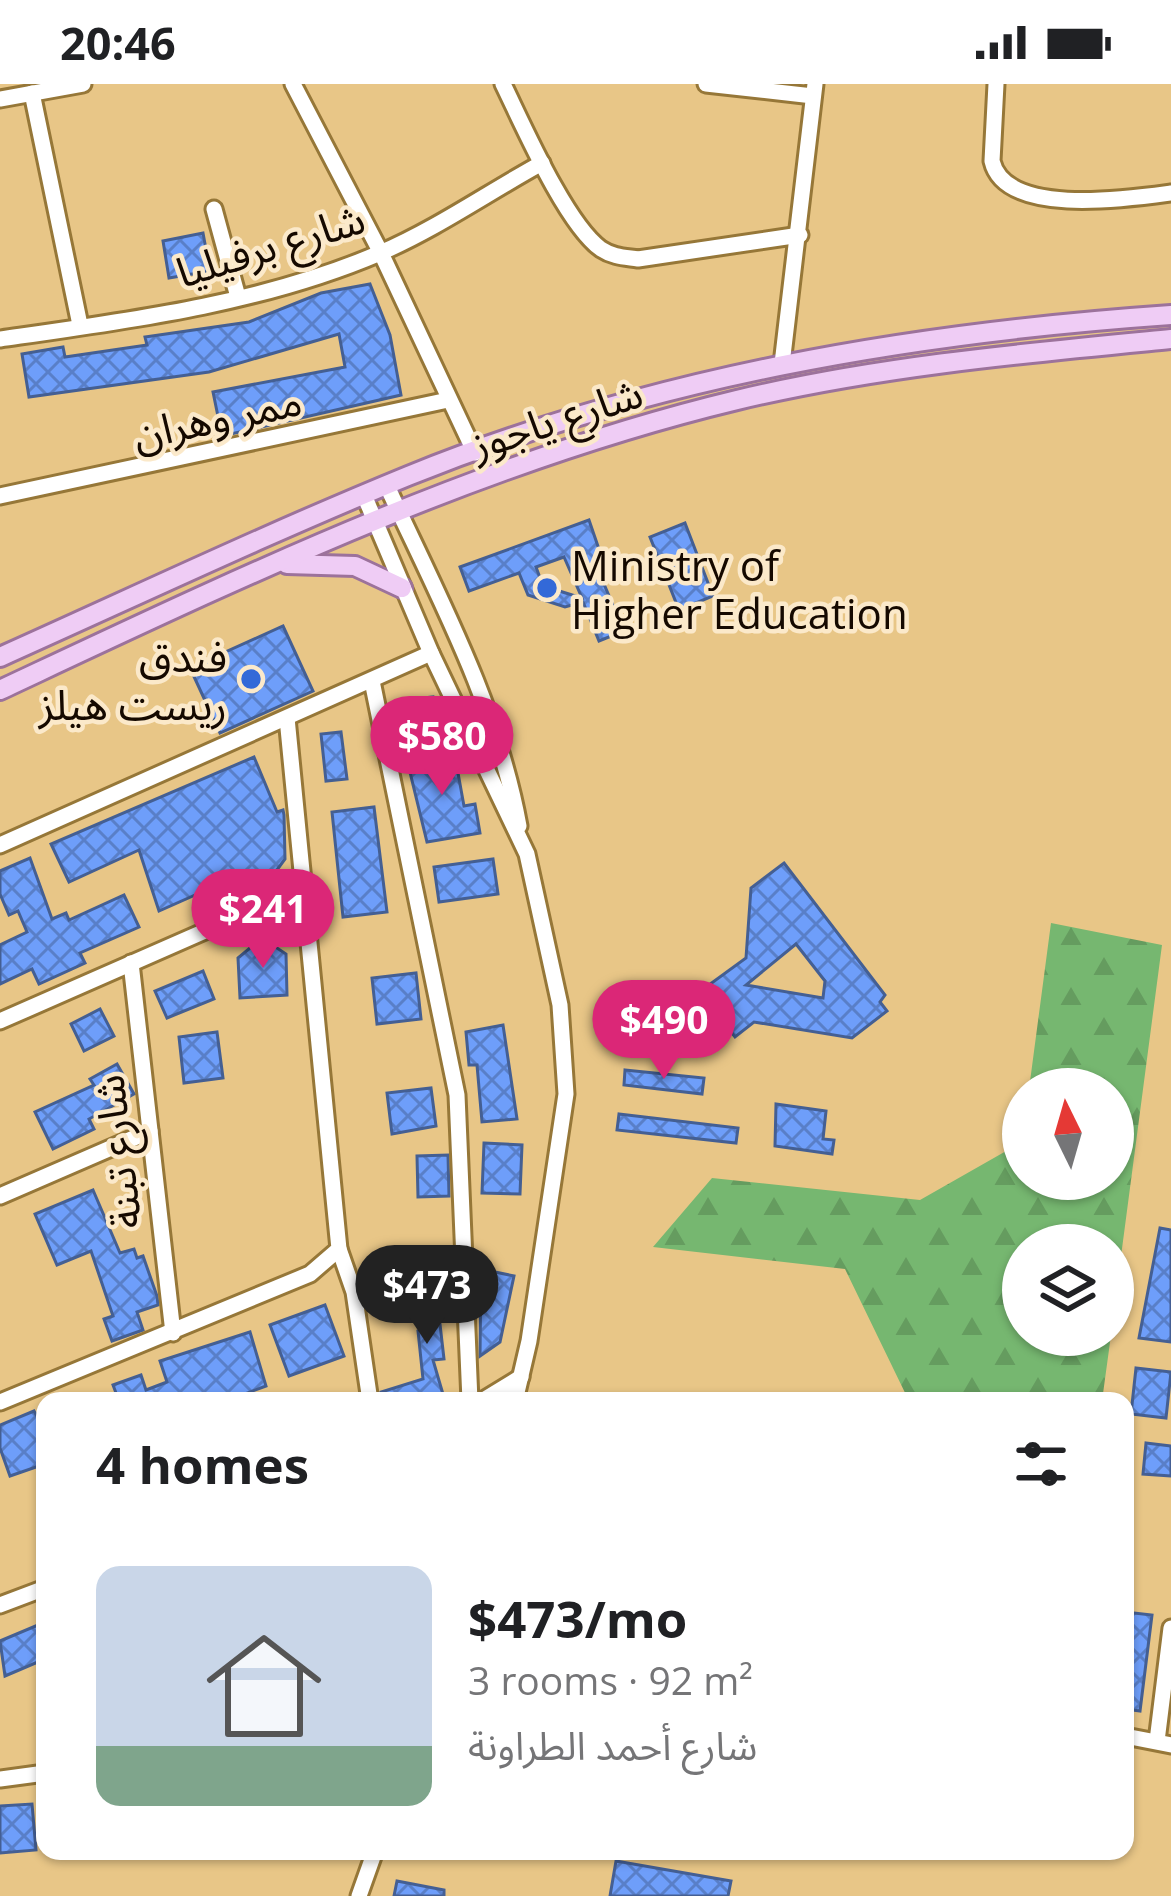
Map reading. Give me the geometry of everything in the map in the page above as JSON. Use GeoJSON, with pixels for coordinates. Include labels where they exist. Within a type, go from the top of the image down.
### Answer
{"type":"FeatureCollection","features":[{"type":"Feature","properties":{"kind":"main road","name":"شارع ياجوز"},"geometry":{"type":"LineString","coordinates":[[0,656],[364,495],[629,403],[782,364],[994,329],[1171,315]]}},
{"type":"Feature","properties":{"kind":"main road","name":"شارع ياجوز"},"geometry":{"type":"LineString","coordinates":[[0,691],[398,509],[589,443],[739,399],[871,374],[1171,339]]}},
{"type":"Feature","properties":{"kind":"main road"},"geometry":{"type":"LineString","coordinates":[[282,564],[355,566],[403,588]]}},
{"type":"Feature","properties":{"kind":"street"},"geometry":{"type":"LineString","coordinates":[[0,99],[83,84]]}},
{"type":"Feature","properties":{"kind":"street"},"geometry":{"type":"LineString","coordinates":[[293,84],[381,253],[475,453]]}},
{"type":"Feature","properties":{"kind":"street"},"geometry":{"type":"LineString","coordinates":[[503,84],[542,163],[598,248],[638,259],[800,235]]}},
{"type":"Feature","properties":{"kind":"street"},"geometry":{"type":"LineString","coordinates":[[706,84],[814,90],[782,364]]}},
{"type":"Feature","properties":{"kind":"street"},"geometry":{"type":"LineString","coordinates":[[997,84],[992,161],[994,173],[1013,190],[1055,198],[1171,194]]}},
{"type":"Feature","properties":{"kind":"street"},"geometry":{"type":"LineString","coordinates":[[32,93],[80,325]]}},
{"type":"Feature","properties":{"kind":"street","name":"شارع برفيليا"},"geometry":{"type":"LineString","coordinates":[[0,339],[238,297],[381,253],[542,163]]}},
{"type":"Feature","properties":{"kind":"street"},"geometry":{"type":"LineString","coordinates":[[214,209],[238,297]]}},
{"type":"Feature","properties":{"kind":"street","name":"ممر وهران"},"geometry":{"type":"LineString","coordinates":[[0,496],[448,400]]}},
{"type":"Feature","properties":{"kind":"street"},"geometry":{"type":"LineString","coordinates":[[387,486],[455,628],[507,771],[551,954],[568,1070],[517,1392]]}},
{"type":"Feature","properties":{"kind":"street"},"geometry":{"type":"LineString","coordinates":[[364,495],[431,653],[522,841]]}},
{"type":"Feature","properties":{"kind":"street"},"geometry":{"type":"LineString","coordinates":[[0,845],[431,653]]}},
{"type":"Feature","properties":{"kind":"street"},"geometry":{"type":"LineString","coordinates":[[372,681],[459,1109],[470,1392]]}},
{"type":"Feature","properties":{"kind":"street"},"geometry":{"type":"LineString","coordinates":[[286,718],[339,1249],[354,1292],[369,1392]]}},
{"type":"Feature","properties":{"kind":"street"},"geometry":{"type":"LineString","coordinates":[[0,1021],[303,888]]}},
{"type":"Feature","properties":{"kind":"street","name":"شارع تبنة"},"geometry":{"type":"LineString","coordinates":[[130,963],[173,1333]]}},
{"type":"Feature","properties":{"kind":"street"},"geometry":{"type":"LineString","coordinates":[[0,1196],[150,1131]]}},
{"type":"Feature","properties":{"kind":"street"},"geometry":{"type":"LineString","coordinates":[[0,1402],[310,1274],[339,1249]]}},
{"type":"Feature","properties":{"kind":"street"},"geometry":{"type":"LineString","coordinates":[[497,1392],[521,1377]]}},
{"type":"Feature","properties":{"kind":"street"},"geometry":{"type":"LineString","coordinates":[[0,1605],[36,1591]]}},
{"type":"Feature","properties":{"kind":"street"},"geometry":{"type":"LineString","coordinates":[[1134,1738],[1164,1743],[1171,1628]]}},
{"type":"Feature","properties":{"kind":"street"},"geometry":{"type":"LineString","coordinates":[[0,1779],[36,1773]]}},
{"type":"Feature","properties":{"kind":"street"},"geometry":{"type":"LineString","coordinates":[[359,1896],[372,1860]]}},
{"type":"Feature","properties":{"kind":"green space"},"geometry":{"type":"Polygon","coordinates":[[[1051,923],[1162,945],[1134,1158],[1134,1068],[1032,1068],[1051,923]]]}},
{"type":"Feature","properties":{"kind":"green space"},"geometry":{"type":"Polygon","coordinates":[[[1002,1153],[1002,1200],[1128,1200],[1125,1224],[1002,1224],[1002,1356],[1108,1356],[1103,1392],[905,1392],[845,1269],[653,1247],[712,1178],[920,1200],[1002,1153]]]}},
{"type":"Feature","properties":{"kind":"building"},"geometry":{"type":"Polygon","coordinates":[[[203,233],[210,271],[169,278],[163,241],[203,233]]]}},
{"type":"Feature","properties":{"kind":"building"},"geometry":{"type":"Polygon","coordinates":[[[370,284],[390,335],[401,395],[222,436],[213,392],[345,367],[339,334],[209,372],[29,397],[22,354],[63,347],[65,357],[147,345],[145,337],[249,322],[321,293],[370,284]]]}},
{"type":"Feature","properties":{"kind":"building"},"geometry":{"type":"Polygon","coordinates":[[[589,520],[603,561],[615,557],[620,570],[601,577],[624,631],[599,641],[583,602],[565,607],[528,595],[519,573],[469,591],[460,567],[589,520]],[[564,557],[536,567],[543,586],[582,598],[564,557]]]}},
{"type":"Feature","properties":{"kind":"building"},"geometry":{"type":"Polygon","coordinates":[[[685,523],[713,596],[679,610],[650,537],[685,523]]]}},
{"type":"Feature","properties":{"kind":"building","name":"فندق ريست هيلز"},"geometry":{"type":"Polygon","coordinates":[[[283,626],[313,691],[220,733],[190,668],[283,626]]]}},
{"type":"Feature","properties":{"kind":"building"},"geometry":{"type":"Polygon","coordinates":[[[433,697],[438,732],[401,737],[396,701],[433,697]]]}},
{"type":"Feature","properties":{"kind":"building"},"geometry":{"type":"Polygon","coordinates":[[[341,732],[347,779],[326,781],[321,734],[341,732]]]}},
{"type":"Feature","properties":{"kind":"building"},"geometry":{"type":"Polygon","coordinates":[[[454,751],[464,806],[475,804],[480,833],[427,842],[407,760],[454,751]]]}},
{"type":"Feature","properties":{"kind":"building"},"geometry":{"type":"Polygon","coordinates":[[[254,757],[277,812],[283,810],[284,815],[285,859],[274,874],[216,901],[211,888],[159,911],[139,850],[69,882],[51,844],[254,757]]]}},
{"type":"Feature","properties":{"kind":"building"},"geometry":{"type":"Polygon","coordinates":[[[374,807],[387,912],[343,917],[332,812],[374,807]]]}},
{"type":"Feature","properties":{"kind":"building"},"geometry":{"type":"Polygon","coordinates":[[[30,858],[52,919],[66,913],[69,920],[124,895],[139,927],[80,953],[85,963],[39,984],[32,969],[0,984],[0,945],[27,932],[18,911],[9,915],[0,894],[0,871],[30,858]]]}},
{"type":"Feature","properties":{"kind":"building"},"geometry":{"type":"Polygon","coordinates":[[[493,859],[498,894],[439,902],[434,867],[493,859]]]}},
{"type":"Feature","properties":{"kind":"building"},"geometry":{"type":"Polygon","coordinates":[[[784,863],[885,995],[880,1002],[887,1011],[852,1038],[754,1022],[735,1037],[720,1018],[690,1016],[691,998],[746,958],[751,888],[784,863]],[[796,944],[746,985],[823,998],[825,981],[796,944]]]}},
{"type":"Feature","properties":{"kind":"building"},"geometry":{"type":"Polygon","coordinates":[[[262,938],[286,954],[287,995],[240,998],[238,958],[262,938]]]}},
{"type":"Feature","properties":{"kind":"building"},"geometry":{"type":"Polygon","coordinates":[[[203,971],[214,999],[167,1018],[155,991],[203,971]]]}},
{"type":"Feature","properties":{"kind":"building"},"geometry":{"type":"Polygon","coordinates":[[[416,973],[421,1019],[377,1024],[372,978],[416,973]]]}},
{"type":"Feature","properties":{"kind":"building"},"geometry":{"type":"Polygon","coordinates":[[[100,1009],[114,1036],[84,1051],[71,1024],[100,1009]]]}},
{"type":"Feature","properties":{"kind":"building"},"geometry":{"type":"Polygon","coordinates":[[[503,1025],[517,1119],[482,1122],[477,1065],[469,1065],[466,1032],[503,1025]]]}},
{"type":"Feature","properties":{"kind":"building"},"geometry":{"type":"Polygon","coordinates":[[[217,1032],[223,1078],[184,1083],[179,1037],[217,1032]]]}},
{"type":"Feature","properties":{"kind":"building"},"geometry":{"type":"Polygon","coordinates":[[[117,1064],[134,1094],[89,1119],[94,1129],[53,1149],[35,1112],[94,1085],[90,1079],[117,1064]]]}},
{"type":"Feature","properties":{"kind":"building"},"geometry":{"type":"Polygon","coordinates":[[[625,1070],[704,1078],[702,1094],[624,1085],[625,1070]]]}},
{"type":"Feature","properties":{"kind":"building"},"geometry":{"type":"Polygon","coordinates":[[[431,1088],[436,1126],[392,1134],[387,1093],[431,1088]]]}},
{"type":"Feature","properties":{"kind":"building"},"geometry":{"type":"Polygon","coordinates":[[[776,1104],[826,1111],[823,1139],[834,1140],[832,1154],[775,1146],[776,1104]]]}},
{"type":"Feature","properties":{"kind":"building"},"geometry":{"type":"Polygon","coordinates":[[[619,1114],[738,1128],[736,1143],[617,1130],[619,1114]]]}},
{"type":"Feature","properties":{"kind":"building"},"geometry":{"type":"Polygon","coordinates":[[[484,1143],[522,1145],[520,1194],[482,1193],[484,1143]]]}},
{"type":"Feature","properties":{"kind":"building"},"geometry":{"type":"Polygon","coordinates":[[[448,1155],[449,1196],[418,1197],[417,1156],[448,1155]]]}},
{"type":"Feature","properties":{"kind":"building"},"geometry":{"type":"Polygon","coordinates":[[[93,1190],[120,1253],[134,1249],[137,1258],[143,1256],[157,1296],[158,1305],[137,1312],[143,1330],[112,1341],[104,1319],[113,1316],[91,1251],[57,1265],[35,1214],[93,1190]]]}},
{"type":"Feature","properties":{"kind":"building"},"geometry":{"type":"Polygon","coordinates":[[[1160,1228],[1171,1230],[1171,1342],[1139,1338],[1160,1228]]]}},
{"type":"Feature","properties":{"kind":"building"},"geometry":{"type":"Polygon","coordinates":[[[481,1269],[514,1276],[500,1342],[480,1356],[481,1269]]]}},
{"type":"Feature","properties":{"kind":"building"},"geometry":{"type":"Polygon","coordinates":[[[444,1273],[450,1305],[438,1307],[444,1359],[433,1360],[442,1392],[381,1392],[423,1379],[418,1331],[429,1329],[419,1278],[444,1273]]]}},
{"type":"Feature","properties":{"kind":"building"},"geometry":{"type":"Polygon","coordinates":[[[325,1305],[344,1356],[289,1376],[270,1325],[325,1305]]]}},
{"type":"Feature","properties":{"kind":"building"},"geometry":{"type":"Polygon","coordinates":[[[250,1332],[266,1386],[250,1392],[116,1392],[113,1385],[141,1375],[146,1390],[167,1382],[160,1361],[250,1332]]]}},
{"type":"Feature","properties":{"kind":"building"},"geometry":{"type":"Polygon","coordinates":[[[1136,1368],[1171,1372],[1166,1418],[1134,1414],[1136,1368]]]}},
{"type":"Feature","properties":{"kind":"building"},"geometry":{"type":"Polygon","coordinates":[[[34,1411],[36,1467],[10,1476],[0,1448],[0,1425],[34,1411]]]}},
{"type":"Feature","properties":{"kind":"building"},"geometry":{"type":"Polygon","coordinates":[[[1146,1443],[1171,1446],[1171,1476],[1143,1474],[1146,1443]]]}},
{"type":"Feature","properties":{"kind":"building"},"geometry":{"type":"Polygon","coordinates":[[[1134,1613],[1152,1615],[1140,1711],[1134,1710],[1134,1613]]]}},
{"type":"Feature","properties":{"kind":"building"},"geometry":{"type":"Polygon","coordinates":[[[36,1626],[36,1663],[5,1676],[0,1641],[36,1626]]]}},
{"type":"Feature","properties":{"kind":"building"},"geometry":{"type":"Polygon","coordinates":[[[32,1804],[36,1850],[0,1853],[0,1806],[32,1804]]]}},
{"type":"Feature","properties":{"kind":"building"},"geometry":{"type":"Polygon","coordinates":[[[616,1861],[731,1881],[728,1896],[610,1896],[616,1861]]]}},
{"type":"Feature","properties":{"kind":"building"},"geometry":{"type":"Polygon","coordinates":[[[397,1881],[444,1890],[444,1896],[394,1896],[397,1881]]]}},
{"type":"Feature","properties":{"kind":"place","name":"Ministry of Higher Education"},"geometry":{"type":"Point","coordinates":[547,588]}},
{"type":"Feature","properties":{"kind":"place","name":"فندق ريست هيلز"},"geometry":{"type":"Point","coordinates":[251,679]}}]}
